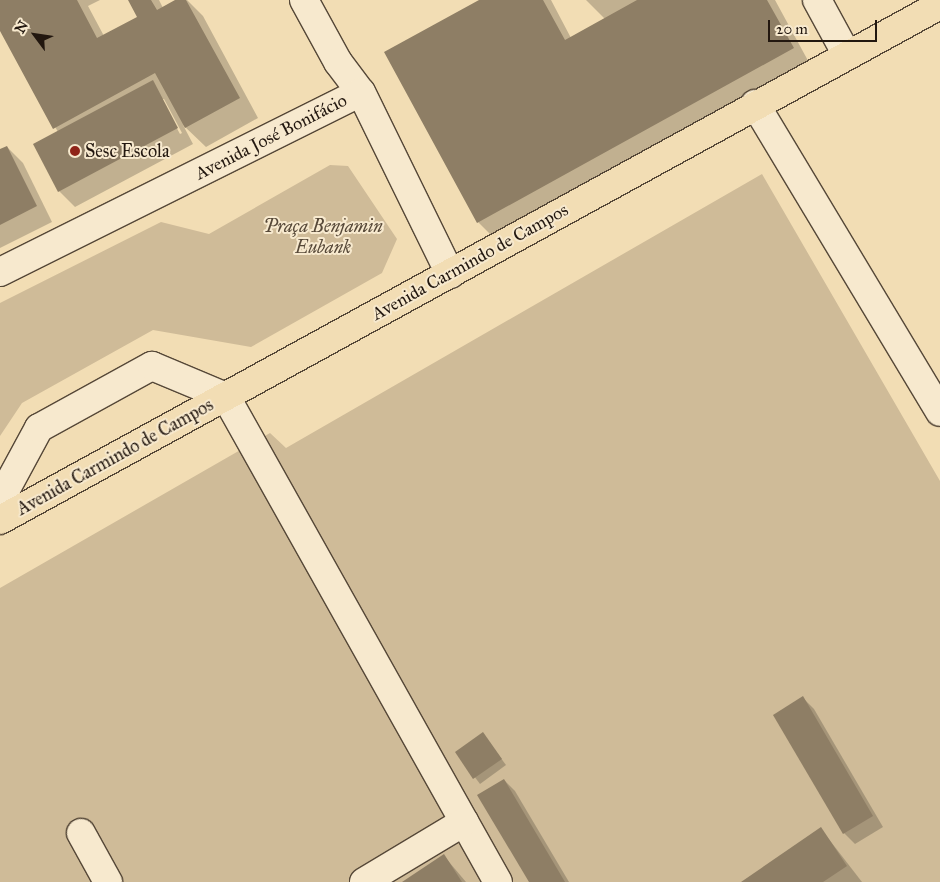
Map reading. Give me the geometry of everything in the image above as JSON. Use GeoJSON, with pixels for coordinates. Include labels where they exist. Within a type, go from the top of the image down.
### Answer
{"type":"FeatureCollection","features":[{"type":"Feature","properties":{"kind":"main road","name":"Avenida Carmindo de Campos"},"geometry":{"type":"LineString","coordinates":[[0,520],[450,274],[755,104],[940,5]]}},
{"type":"Feature","properties":{"kind":"street"},"geometry":{"type":"LineString","coordinates":[[304,0],[338,62],[361,92]]}},
{"type":"Feature","properties":{"kind":"street"},"geometry":{"type":"LineString","coordinates":[[817,0],[847,55]]}},
{"type":"Feature","properties":{"kind":"street","name":"Avenida José Bonifácio"},"geometry":{"type":"LineString","coordinates":[[0,272],[361,92],[450,274]]}},
{"type":"Feature","properties":{"kind":"street"},"geometry":{"type":"LineString","coordinates":[[755,104],[938,403]]}},
{"type":"Feature","properties":{"kind":"street"},"geometry":{"type":"LineString","coordinates":[[0,500],[39,428],[152,366],[226,397],[498,882]]}},
{"type":"Feature","properties":{"kind":"street"},"geometry":{"type":"LineString","coordinates":[[364,882],[464,822]]}},
{"type":"Feature","properties":{"kind":"street"},"geometry":{"type":"LineString","coordinates":[[82,833],[108,882]]}},
{"type":"Feature","properties":{"kind":"green space","name":"Praça Benjamin Eubank"},"geometry":{"type":"Polygon","coordinates":[[[330,165],[348,166],[397,239],[382,273],[251,347],[153,330],[22,403],[0,436],[0,303],[161,222],[209,234],[330,165]]]}},
{"type":"Feature","properties":{"kind":"green space"},"geometry":{"type":"Polygon","coordinates":[[[762,174],[940,481],[940,882],[0,882],[0,588],[270,433],[286,448],[762,174]]]}},
{"type":"Feature","properties":{"kind":"building"},"geometry":{"type":"Polygon","coordinates":[[[0,0],[77,0],[97,38],[137,17],[128,0],[151,0],[157,10],[175,0],[186,0],[240,98],[185,128],[155,73],[53,129],[0,31],[0,0]]]}},
{"type":"Feature","properties":{"kind":"building"},"geometry":{"type":"Polygon","coordinates":[[[479,0],[543,0],[565,40],[637,0],[767,0],[794,48],[477,223],[384,52],[479,0]]]}},
{"type":"Feature","properties":{"kind":"building"},"geometry":{"type":"Polygon","coordinates":[[[153,80],[178,128],[58,192],[33,144],[153,80]]]}},
{"type":"Feature","properties":{"kind":"building"},"geometry":{"type":"Polygon","coordinates":[[[7,146],[37,206],[0,225],[0,149],[7,146]]]}},
{"type":"Feature","properties":{"kind":"building"},"geometry":{"type":"Polygon","coordinates":[[[803,696],[873,816],[843,834],[773,715],[803,696]]]}},
{"type":"Feature","properties":{"kind":"building"},"geometry":{"type":"Polygon","coordinates":[[[483,732],[502,759],[473,779],[455,752],[483,732]]]}},
{"type":"Feature","properties":{"kind":"building"},"geometry":{"type":"Polygon","coordinates":[[[504,779],[565,882],[529,882],[477,795],[504,779]]]}},
{"type":"Feature","properties":{"kind":"building"},"geometry":{"type":"Polygon","coordinates":[[[821,827],[847,866],[823,882],[741,882],[821,827]]]}},
{"type":"Feature","properties":{"kind":"building"},"geometry":{"type":"Polygon","coordinates":[[[444,854],[462,882],[402,882],[444,854]]]}},
{"type":"Feature","properties":{"kind":"place","name":"Sesc Escola"},"geometry":{"type":"Point","coordinates":[75,151]}}]}
